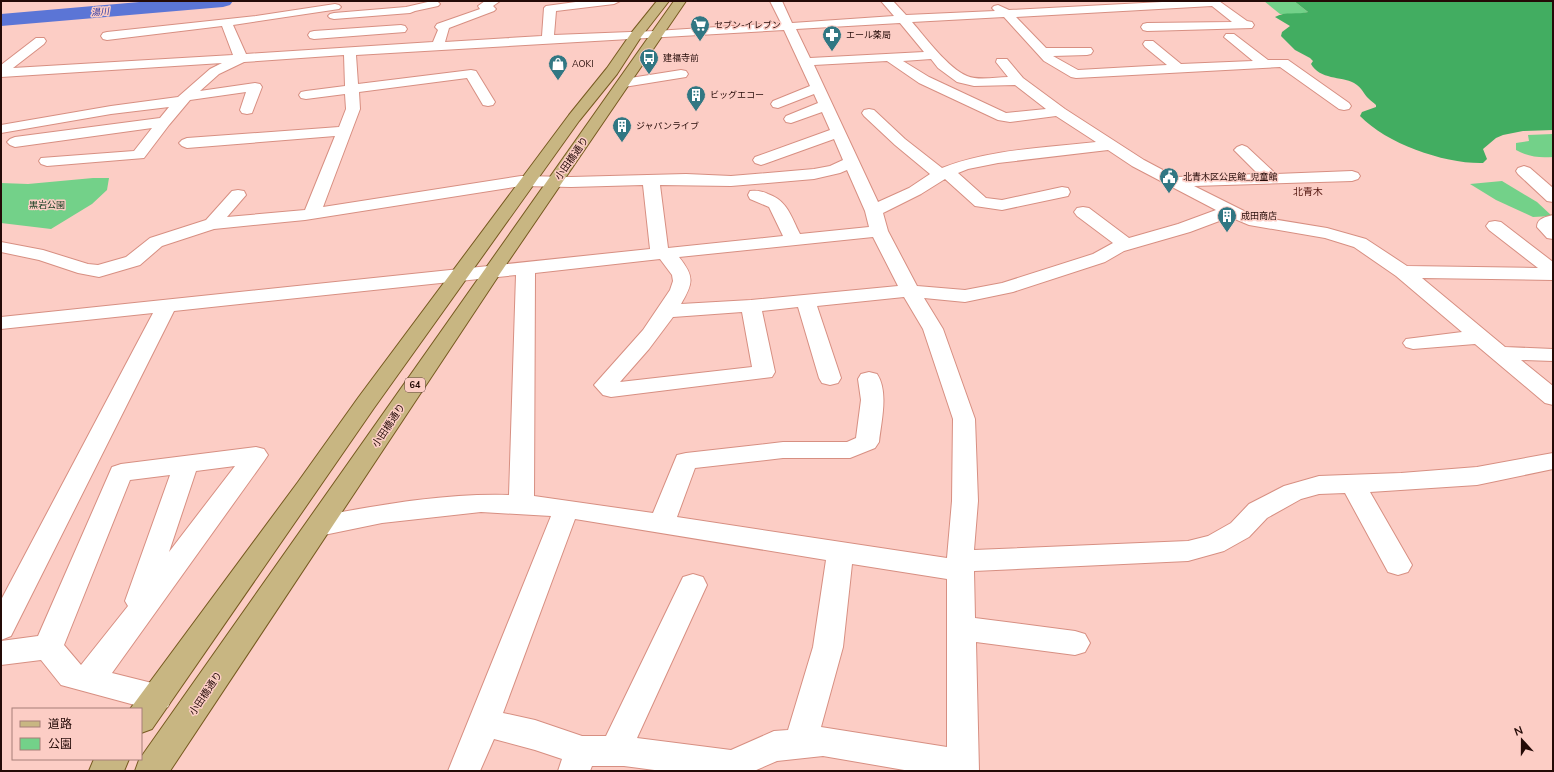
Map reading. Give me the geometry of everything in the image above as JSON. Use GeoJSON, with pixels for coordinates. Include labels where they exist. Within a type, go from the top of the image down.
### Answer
{"type":"FeatureCollection","features":[{"type":"Feature","properties":{"kind":"main road","name":"小田橋通り"},"geometry":{"type":"LineString","coordinates":[[151,771],[492,272],[624,82],[663,1]]}},
{"type":"Feature","properties":{"kind":"main road","name":"小田橋通り"},"geometry":{"type":"LineString","coordinates":[[142,718],[307,488],[366,403],[461,275],[574,118],[612,71],[680,1]]}},
{"type":"Feature","properties":{"kind":"main road"},"geometry":{"type":"LineString","coordinates":[[104,771],[112,760]]}},
{"type":"Feature","properties":{"kind":"street"},"geometry":{"type":"LineString","coordinates":[[437,46],[444,29],[441,27],[490,9],[484,6],[494,1]]}},
{"type":"Feature","properties":{"kind":"street"},"geometry":{"type":"LineString","coordinates":[[548,39],[550,8],[609,1]]}},
{"type":"Feature","properties":{"kind":"street"},"geometry":{"type":"LineString","coordinates":[[484,722],[535,735],[578,761],[615,751],[732,765],[774,746],[823,741],[963,768],[960,566],[965,501],[964,419],[933,329],[910,291],[806,62],[776,1]]}},
{"type":"Feature","properties":{"kind":"street"},"geometry":{"type":"LineString","coordinates":[[887,1],[934,55],[962,79],[974,82],[1018,81]]}},
{"type":"Feature","properties":{"kind":"street"},"geometry":{"type":"LineString","coordinates":[[989,1],[1007,14],[1048,58],[1076,74],[1283,63],[1344,106]]}},
{"type":"Feature","properties":{"kind":"street"},"geometry":{"type":"LineString","coordinates":[[1,72],[393,50],[548,39],[646,35],[1007,14],[1153,4],[1215,3],[1244,25]]}},
{"type":"Feature","properties":{"kind":"street"},"geometry":{"type":"LineString","coordinates":[[107,36],[339,8],[434,4]]}},
{"type":"Feature","properties":{"kind":"street"},"geometry":{"type":"LineString","coordinates":[[1153,4],[1172,26]]}},
{"type":"Feature","properties":{"kind":"street"},"geometry":{"type":"LineString","coordinates":[[393,50],[403,31],[400,28],[412,6]]}},
{"type":"Feature","properties":{"kind":"street"},"geometry":{"type":"LineString","coordinates":[[226,22],[241,58]]}},
{"type":"Feature","properties":{"kind":"street"},"geometry":{"type":"LineString","coordinates":[[1147,27],[1256,25]]}},
{"type":"Feature","properties":{"kind":"street"},"geometry":{"type":"LineString","coordinates":[[314,35],[354,31],[401,29]]}},
{"type":"Feature","properties":{"kind":"street"},"geometry":{"type":"LineString","coordinates":[[1230,37],[1265,64]]}},
{"type":"Feature","properties":{"kind":"street"},"geometry":{"type":"LineString","coordinates":[[1,72],[40,41]]}},
{"type":"Feature","properties":{"kind":"street"},"geometry":{"type":"LineString","coordinates":[[1149,44],[1179,68]]}},
{"type":"Feature","properties":{"kind":"street"},"geometry":{"type":"LineString","coordinates":[[1042,52],[1087,51]]}},
{"type":"Feature","properties":{"kind":"street"},"geometry":{"type":"LineString","coordinates":[[312,214],[353,109],[350,52]]}},
{"type":"Feature","properties":{"kind":"street"},"geometry":{"type":"LineString","coordinates":[[806,62],[934,55]]}},
{"type":"Feature","properties":{"kind":"street"},"geometry":{"type":"LineString","coordinates":[[889,57],[924,80],[1003,117],[1010,118],[1059,111]]}},
{"type":"Feature","properties":{"kind":"street"},"geometry":{"type":"LineString","coordinates":[[47,162],[138,155],[163,122],[192,89],[214,71],[241,58]]}},
{"type":"Feature","properties":{"kind":"street"},"geometry":{"type":"LineString","coordinates":[[1002,62],[1018,81],[1059,111],[1110,145],[1138,163],[1230,211],[1249,220],[1327,233],[1360,243],[1403,272],[1553,398]]}},
{"type":"Feature","properties":{"kind":"street"},"geometry":{"type":"LineString","coordinates":[[306,95],[471,74],[488,102]]}},
{"type":"Feature","properties":{"kind":"street"},"geometry":{"type":"LineString","coordinates":[[624,82],[681,74]]}},
{"type":"Feature","properties":{"kind":"street"},"geometry":{"type":"LineString","coordinates":[[1,129],[254,87],[248,110]]}},
{"type":"Feature","properties":{"kind":"street"},"geometry":{"type":"LineString","coordinates":[[778,104],[822,97]]}},
{"type":"Feature","properties":{"kind":"street"},"geometry":{"type":"LineString","coordinates":[[791,119],[822,97]]}},
{"type":"Feature","properties":{"kind":"street"},"geometry":{"type":"LineString","coordinates":[[82,115],[88,100]]}},
{"type":"Feature","properties":{"kind":"street"},"geometry":{"type":"LineString","coordinates":[[869,113],[900,142],[944,173],[981,202],[1002,205],[1062,192]]}},
{"type":"Feature","properties":{"kind":"street"},"geometry":{"type":"LineString","coordinates":[[21,125],[19,139],[10,146],[163,122]]}},
{"type":"Feature","properties":{"kind":"street"},"geometry":{"type":"LineString","coordinates":[[187,143],[345,130]]}},
{"type":"Feature","properties":{"kind":"street"},"geometry":{"type":"LineString","coordinates":[[761,160],[838,132]]}},
{"type":"Feature","properties":{"kind":"street"},"geometry":{"type":"LineString","coordinates":[[1,323],[794,239],[877,221],[915,191],[944,173],[983,161],[1044,159],[1110,145]]}},
{"type":"Feature","properties":{"kind":"street"},"geometry":{"type":"LineString","coordinates":[[1242,150],[1271,178]]}},
{"type":"Feature","properties":{"kind":"street"},"geometry":{"type":"LineString","coordinates":[[1,248],[43,255],[85,270],[99,272],[133,261],[156,242],[212,224],[312,214],[418,198],[494,184],[528,181],[651,181],[686,179],[731,181],[814,174],[834,170],[852,162]]}},
{"type":"Feature","properties":{"kind":"street"},"geometry":{"type":"LineString","coordinates":[[1524,171],[1553,197]]}},
{"type":"Feature","properties":{"kind":"street"},"geometry":{"type":"LineString","coordinates":[[1173,182],[1352,176]]}},
{"type":"Feature","properties":{"kind":"street"},"geometry":{"type":"LineString","coordinates":[[651,181],[662,253],[681,273],[681,288],[668,311],[644,343],[605,384],[611,390],[764,372],[750,306]]}},
{"type":"Feature","properties":{"kind":"street"},"geometry":{"type":"LineString","coordinates":[[212,224],[238,195]]}},
{"type":"Feature","properties":{"kind":"street"},"geometry":{"type":"LineString","coordinates":[[756,195],[776,204],[794,239]]}},
{"type":"Feature","properties":{"kind":"street"},"geometry":{"type":"LineString","coordinates":[[668,311],[750,306],[910,291],[965,296],[1006,288],[1099,258],[1126,244],[1142,238],[1184,228],[1230,211]]}},
{"type":"Feature","properties":{"kind":"street"},"geometry":{"type":"LineString","coordinates":[[1083,212],[1126,244]]}},
{"type":"Feature","properties":{"kind":"street"},"geometry":{"type":"LineString","coordinates":[[1495,226],[1553,272]]}},
{"type":"Feature","properties":{"kind":"street"},"geometry":{"type":"LineString","coordinates":[[521,504],[526,268]]}},
{"type":"Feature","properties":{"kind":"street"},"geometry":{"type":"LineString","coordinates":[[1403,272],[1553,272]]}},
{"type":"Feature","properties":{"kind":"street"},"geometry":{"type":"LineString","coordinates":[[806,301],[830,378]]}},
{"type":"Feature","properties":{"kind":"street"},"geometry":{"type":"LineString","coordinates":[[1,628],[167,306]]}},
{"type":"Feature","properties":{"kind":"street"},"geometry":{"type":"LineString","coordinates":[[1413,343],[1479,337]]}},
{"type":"Feature","properties":{"kind":"street"},"geometry":{"type":"LineString","coordinates":[[1498,353],[1553,355]]}},
{"type":"Feature","properties":{"kind":"street"},"geometry":{"type":"LineString","coordinates":[[661,524],[686,461],[783,450],[850,450],[867,442],[872,400],[869,379]]}},
{"type":"Feature","properties":{"kind":"street"},"geometry":{"type":"LineString","coordinates":[[48,647],[121,472],[256,455],[89,680]]}},
{"type":"Feature","properties":{"kind":"street"},"geometry":{"type":"LineString","coordinates":[[319,526],[382,514],[474,504],[542,505],[840,552],[960,566],[1188,552],[1215,544],[1240,530],[1258,511],[1294,492],[1319,485],[1401,482],[1477,476],[1553,461]]}},
{"type":"Feature","properties":{"kind":"street"},"geometry":{"type":"LineString","coordinates":[[132,621],[186,464]]}},
{"type":"Feature","properties":{"kind":"street"},"geometry":{"type":"LineString","coordinates":[[1353,484],[1398,564]]}},
{"type":"Feature","properties":{"kind":"street"},"geometry":{"type":"LineString","coordinates":[[464,771],[566,509]]}},
{"type":"Feature","properties":{"kind":"street"},"geometry":{"type":"LineString","coordinates":[[800,743],[828,647],[840,552]]}},
{"type":"Feature","properties":{"kind":"street"},"geometry":{"type":"LineString","coordinates":[[615,751],[693,585]]}},
{"type":"Feature","properties":{"kind":"street"},"geometry":{"type":"LineString","coordinates":[[961,628],[1075,643]]}},
{"type":"Feature","properties":{"kind":"street"},"geometry":{"type":"LineString","coordinates":[[48,647],[72,676],[157,696]]}},
{"type":"Feature","properties":{"kind":"street"},"geometry":{"type":"LineString","coordinates":[[1,653],[48,647]]}},
{"type":"Feature","properties":{"kind":"green space"},"geometry":{"type":"Polygon","coordinates":[[[1264,1],[1294,1],[1308,12],[1300,14],[1280,14],[1264,1]]]}},
{"type":"Feature","properties":{"kind":"green space"},"geometry":{"type":"Polygon","coordinates":[[[1294,1],[1553,1],[1553,130],[1523,131],[1496,138],[1483,149],[1487,159],[1483,163],[1452,160],[1435,156],[1401,143],[1371,126],[1360,116],[1362,112],[1376,107],[1376,105],[1359,87],[1349,81],[1320,73],[1311,64],[1313,61],[1310,58],[1295,50],[1281,36],[1282,32],[1290,26],[1275,17],[1283,14],[1308,12],[1294,1]]]}},
{"type":"Feature","properties":{"kind":"green space"},"geometry":{"type":"Polygon","coordinates":[[[1553,134],[1553,157],[1534,156],[1516,150],[1516,143],[1529,141],[1528,135],[1553,134]]]}},
{"type":"Feature","properties":{"kind":"green space","name":"黒岩公園"},"geometry":{"type":"Polygon","coordinates":[[[109,178],[107,190],[92,204],[51,229],[1,223],[1,183],[28,184],[109,178]]]}},
{"type":"Feature","properties":{"kind":"green space"},"geometry":{"type":"Polygon","coordinates":[[[1502,181],[1537,202],[1552,216],[1533,217],[1496,200],[1470,184],[1502,181]]]}},
{"type":"Feature","properties":{"kind":"waterway","name":"湯川"},"geometry":{"type":"LineString","coordinates":[[1,20],[223,1]]}},
{"type":"Feature","properties":{"kind":"place","name":"セブン-イレブン"},"geometry":{"type":"Point","coordinates":[700,42]}},
{"type":"Feature","properties":{"kind":"place","name":"エール薬局"},"geometry":{"type":"Point","coordinates":[832,52]}},
{"type":"Feature","properties":{"kind":"place","name":"建福寺前"},"geometry":{"type":"Point","coordinates":[649,75]}},
{"type":"Feature","properties":{"kind":"place","name":"AOKI"},"geometry":{"type":"Point","coordinates":[558,81]}},
{"type":"Feature","properties":{"kind":"place","name":"ビッグエコー"},"geometry":{"type":"Point","coordinates":[696,112]}},
{"type":"Feature","properties":{"kind":"place","name":"ジャパンライブ"},"geometry":{"type":"Point","coordinates":[622,143]}},
{"type":"Feature","properties":{"kind":"place","name":"北青木区公民館_児童館"},"geometry":{"type":"Point","coordinates":[1169,194]}},
{"type":"Feature","properties":{"kind":"place","name":"成田商店"},"geometry":{"type":"Point","coordinates":[1227,233]}},
{"type":"Feature","properties":{"kind":"district","name":"北青木"},"geometry":{"type":"Point","coordinates":[1308,191]}}]}
